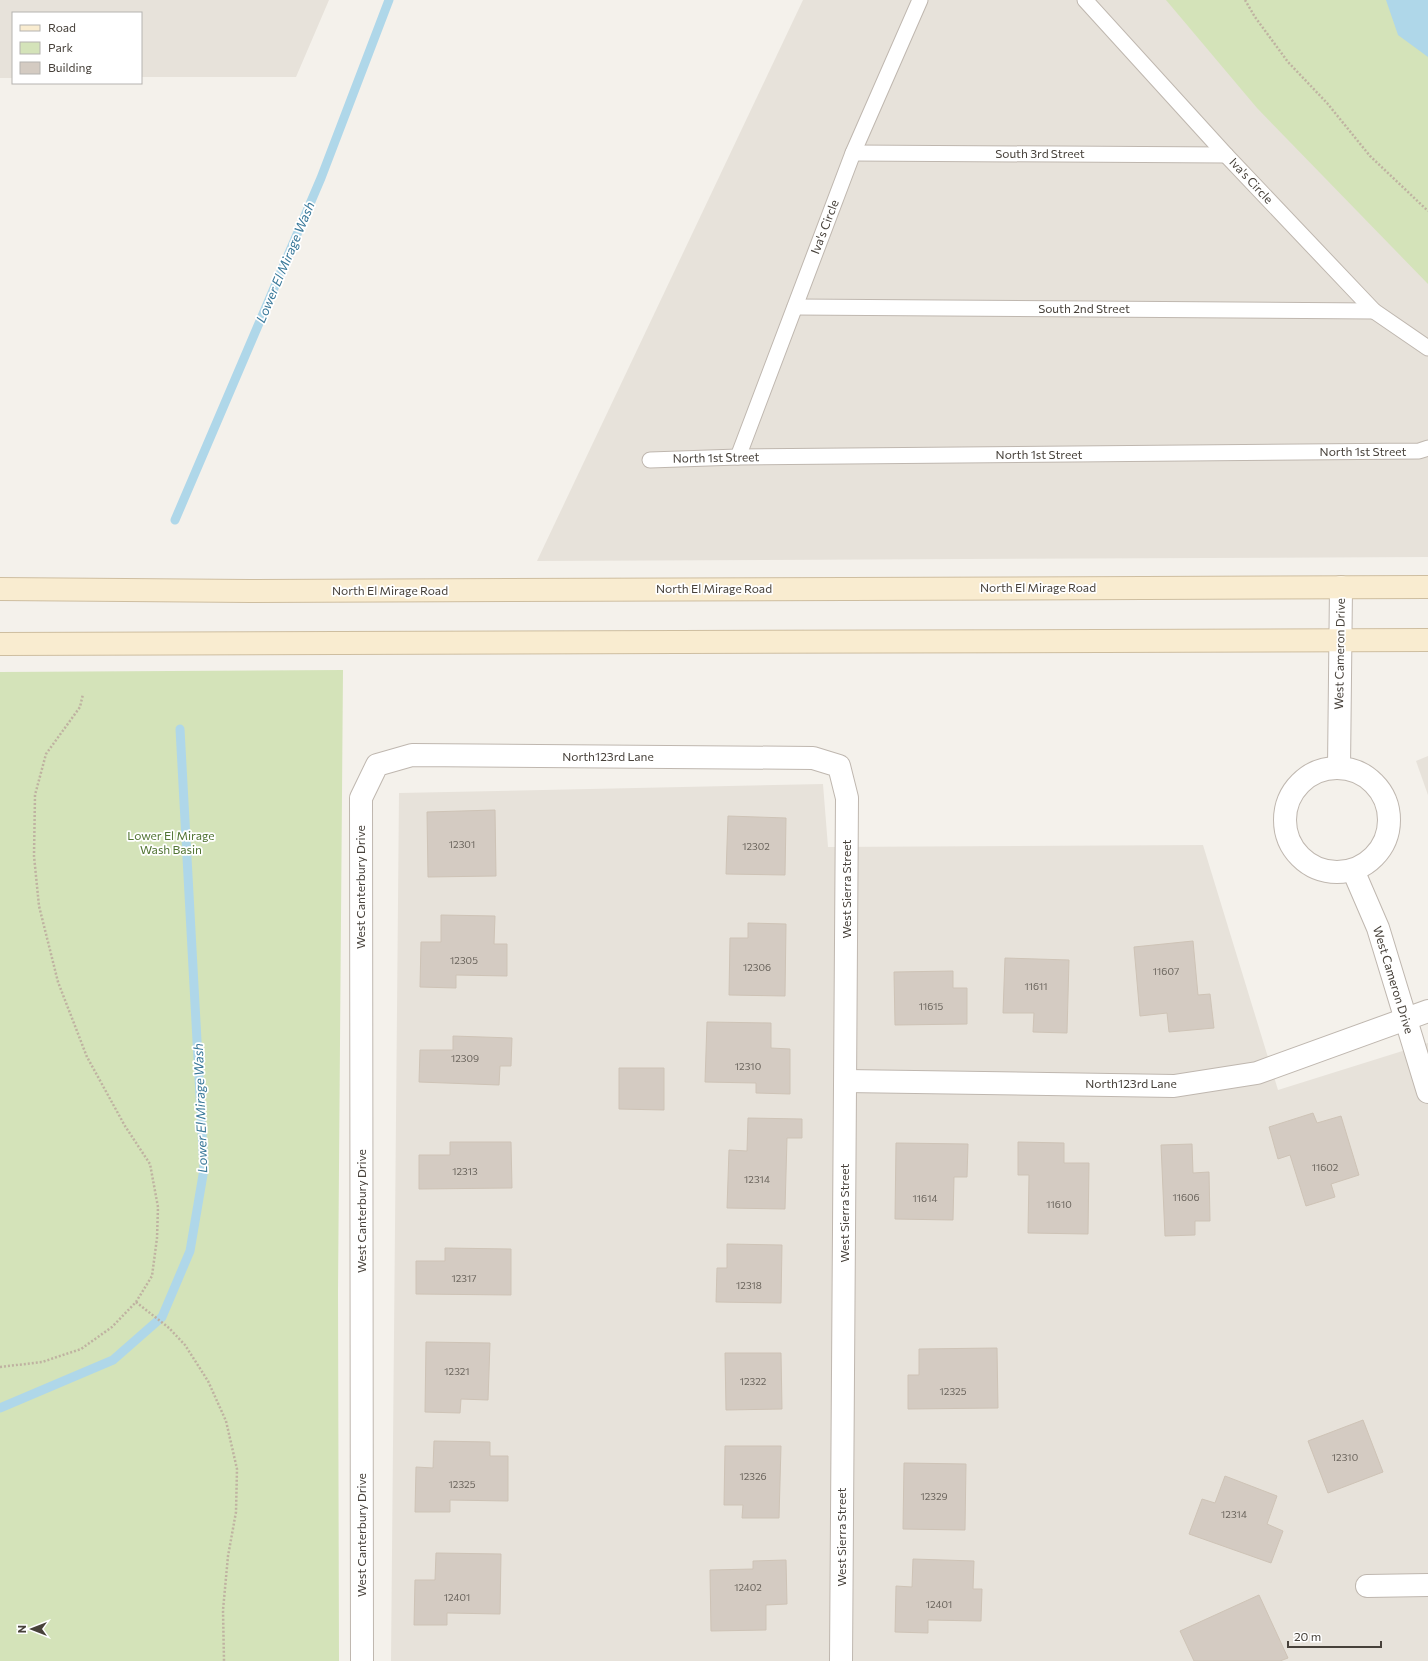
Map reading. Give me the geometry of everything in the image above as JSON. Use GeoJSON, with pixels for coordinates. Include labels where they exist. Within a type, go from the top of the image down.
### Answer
{"type":"FeatureCollection","features":[{"type":"Feature","properties":{"kind":"main road","name":"North El Mirage Road"},"geometry":{"type":"LineString","coordinates":[[0,589],[250,591],[1428,587]]}},
{"type":"Feature","properties":{"kind":"main road"},"geometry":{"type":"LineString","coordinates":[[0,644],[1428,640]]}},
{"type":"Feature","properties":{"kind":"street","name":"West Cameron Drive"},"geometry":{"type":"LineString","coordinates":[[1339,768],[1341,587]]}},
{"type":"Feature","properties":{"kind":"street","name":"North123rd Lane"},"geometry":{"type":"LineString","coordinates":[[377,765],[412,755],[814,758],[839,766]]}},
{"type":"Feature","properties":{"kind":"street","name":"West Canterbury Drive"},"geometry":{"type":"LineString","coordinates":[[362,1661],[361,798],[377,765]]}},
{"type":"Feature","properties":{"kind":"street","name":"West Sierra Street"},"geometry":{"type":"LineString","coordinates":[[839,766],[847,798],[841,1661]]}},
{"type":"Feature","properties":{"kind":"street"},"geometry":{"type":"LineString","coordinates":[[1339,768],[1356,772],[1372,782],[1382,796],[1388,813],[1387,831],[1380,848],[1369,861],[1353,870],[1337,872],[1320,870],[1306,862],[1294,850],[1287,835],[1285,819],[1288,803],[1295,788],[1308,777],[1323,770],[1339,768]]}},
{"type":"Feature","properties":{"kind":"street","name":"West Cameron Drive"},"geometry":{"type":"LineString","coordinates":[[1353,870],[1378,928],[1428,1092]]}},
{"type":"Feature","properties":{"kind":"street","name":"North123rd Lane"},"geometry":{"type":"LineString","coordinates":[[846,1081],[1174,1086],[1257,1073],[1428,1011]]}},
{"type":"Feature","properties":{"kind":"street"},"geometry":{"type":"LineString","coordinates":[[1367,1586],[1428,1584]]}},
{"type":"Feature","properties":{"kind":"lane","name":"Iva's Circle"},"geometry":{"type":"LineString","coordinates":[[738,457],[853,153],[920,0]]}},
{"type":"Feature","properties":{"kind":"lane","name":"Iva's Circle"},"geometry":{"type":"LineString","coordinates":[[1085,0],[1226,155],[1374,311],[1428,348]]}},
{"type":"Feature","properties":{"kind":"lane","name":"South 3rd Street"},"geometry":{"type":"LineString","coordinates":[[853,153],[1226,155]]}},
{"type":"Feature","properties":{"kind":"lane","name":"South 2nd Street"},"geometry":{"type":"LineString","coordinates":[[795,307],[1374,311]]}},
{"type":"Feature","properties":{"kind":"lane","name":"North 1st Street"},"geometry":{"type":"LineString","coordinates":[[650,460],[738,457],[1419,451],[1428,448]]}},
{"type":"Feature","properties":{"kind":"path"},"geometry":{"type":"LineString","coordinates":[[1246,0],[1255,17],[1288,62],[1327,103],[1370,156],[1428,211]]}},
{"type":"Feature","properties":{"kind":"path"},"geometry":{"type":"LineString","coordinates":[[0,1367],[42,1362],[81,1349],[112,1327],[136,1302],[152,1276],[158,1238],[158,1207],[150,1164],[125,1126],[87,1057],[60,989],[39,906],[34,856],[35,795],[46,754],[80,707],[83,694]]}},
{"type":"Feature","properties":{"kind":"path"},"geometry":{"type":"LineString","coordinates":[[136,1302],[169,1328],[185,1345],[208,1381],[226,1421],[237,1469],[236,1512],[228,1556],[223,1610],[224,1661]]}},
{"type":"Feature","properties":{"kind":"shaded area"},"geometry":{"type":"Polygon","coordinates":[[[0,0],[329,0],[296,77],[142,77],[142,12],[12,12],[12,78],[0,78],[0,0]]]}},
{"type":"Feature","properties":{"kind":"shaded area"},"geometry":{"type":"Polygon","coordinates":[[[803,0],[1428,0],[1428,557],[537,561],[803,0]]]}},
{"type":"Feature","properties":{"kind":"shaded area"},"geometry":{"type":"Polygon","coordinates":[[[1428,756],[1428,795],[1416,761],[1428,756]]]}},
{"type":"Feature","properties":{"kind":"shaded area"},"geometry":{"type":"Polygon","coordinates":[[[823,784],[828,847],[1203,845],[1278,1090],[1428,1043],[1428,1661],[391,1661],[399,793],[823,784]]]}},
{"type":"Feature","properties":{"kind":"green space"},"geometry":{"type":"Polygon","coordinates":[[[1166,0],[1428,0],[1428,284],[1257,108],[1166,0]]]}},
{"type":"Feature","properties":{"kind":"green space","name":"Lower El Mirage Wash Basin"},"geometry":{"type":"Polygon","coordinates":[[[343,670],[338,1292],[339,1661],[0,1661],[0,672],[343,670]]]}},
{"type":"Feature","properties":{"kind":"water"},"geometry":{"type":"Polygon","coordinates":[[[1386,0],[1428,0],[1428,57],[1398,35],[1386,0]]]}},
{"type":"Feature","properties":{"kind":"building"},"geometry":{"type":"Polygon","coordinates":[[[495,810],[496,876],[428,877],[427,812],[495,810]]]}},
{"type":"Feature","properties":{"kind":"building"},"geometry":{"type":"Polygon","coordinates":[[[728,816],[786,818],[785,875],[726,874],[728,816]]]}},
{"type":"Feature","properties":{"kind":"building"},"geometry":{"type":"Polygon","coordinates":[[[441,915],[495,916],[494,944],[507,944],[507,976],[456,975],[456,988],[420,987],[421,942],[441,942],[441,915]]]}},
{"type":"Feature","properties":{"kind":"building"},"geometry":{"type":"Polygon","coordinates":[[[748,923],[786,924],[785,996],[729,995],[730,938],[748,938],[748,923]]]}},
{"type":"Feature","properties":{"kind":"building"},"geometry":{"type":"Polygon","coordinates":[[[1193,941],[1198,995],[1210,994],[1214,1028],[1169,1032],[1167,1013],[1140,1016],[1134,947],[1193,941]]]}},
{"type":"Feature","properties":{"kind":"building"},"geometry":{"type":"Polygon","coordinates":[[[1005,958],[1069,960],[1067,1033],[1033,1032],[1034,1013],[1003,1013],[1005,958]]]}},
{"type":"Feature","properties":{"kind":"building"},"geometry":{"type":"Polygon","coordinates":[[[953,971],[953,988],[967,988],[967,1024],[895,1025],[894,972],[953,971]]]}},
{"type":"Feature","properties":{"kind":"building"},"geometry":{"type":"Polygon","coordinates":[[[707,1022],[771,1023],[771,1048],[790,1049],[790,1094],[756,1093],[756,1083],[705,1082],[707,1022]]]}},
{"type":"Feature","properties":{"kind":"building"},"geometry":{"type":"Polygon","coordinates":[[[453,1036],[512,1038],[511,1066],[500,1066],[499,1085],[419,1082],[420,1050],[453,1050],[453,1036]]]}},
{"type":"Feature","properties":{"kind":"building"},"geometry":{"type":"Polygon","coordinates":[[[619,1068],[664,1068],[664,1110],[619,1109],[619,1068]]]}},
{"type":"Feature","properties":{"kind":"building"},"geometry":{"type":"Polygon","coordinates":[[[1313,1113],[1317,1123],[1341,1116],[1359,1175],[1331,1184],[1335,1197],[1306,1206],[1290,1155],[1278,1159],[1269,1127],[1313,1113]]]}},
{"type":"Feature","properties":{"kind":"building"},"geometry":{"type":"Polygon","coordinates":[[[748,1118],[802,1119],[802,1138],[787,1138],[785,1209],[727,1208],[729,1150],[747,1151],[748,1118]]]}},
{"type":"Feature","properties":{"kind":"building"},"geometry":{"type":"Polygon","coordinates":[[[450,1142],[511,1142],[512,1188],[419,1189],[419,1155],[450,1155],[450,1142]]]}},
{"type":"Feature","properties":{"kind":"building"},"geometry":{"type":"Polygon","coordinates":[[[1018,1142],[1064,1143],[1064,1163],[1089,1163],[1088,1234],[1028,1233],[1029,1175],[1018,1175],[1018,1142]]]}},
{"type":"Feature","properties":{"kind":"building"},"geometry":{"type":"Polygon","coordinates":[[[896,1143],[968,1144],[967,1177],[954,1177],[953,1220],[895,1219],[896,1143]]]}},
{"type":"Feature","properties":{"kind":"building"},"geometry":{"type":"Polygon","coordinates":[[[1192,1144],[1193,1173],[1209,1172],[1210,1221],[1195,1221],[1195,1235],[1165,1236],[1161,1145],[1192,1144]]]}},
{"type":"Feature","properties":{"kind":"building"},"geometry":{"type":"Polygon","coordinates":[[[727,1244],[782,1245],[781,1303],[716,1302],[717,1268],[727,1268],[727,1244]]]}},
{"type":"Feature","properties":{"kind":"building"},"geometry":{"type":"Polygon","coordinates":[[[445,1248],[511,1249],[511,1295],[416,1294],[416,1261],[445,1261],[445,1248]]]}},
{"type":"Feature","properties":{"kind":"building"},"geometry":{"type":"Polygon","coordinates":[[[426,1342],[490,1343],[488,1400],[461,1399],[460,1413],[425,1412],[426,1342]]]}},
{"type":"Feature","properties":{"kind":"building"},"geometry":{"type":"Polygon","coordinates":[[[997,1348],[998,1408],[908,1409],[908,1375],[919,1375],[919,1349],[997,1348]]]}},
{"type":"Feature","properties":{"kind":"building"},"geometry":{"type":"Polygon","coordinates":[[[725,1353],[781,1353],[782,1409],[726,1410],[725,1353]]]}},
{"type":"Feature","properties":{"kind":"building"},"geometry":{"type":"Polygon","coordinates":[[[1363,1420],[1383,1472],[1328,1493],[1308,1441],[1363,1420]]]}},
{"type":"Feature","properties":{"kind":"building"},"geometry":{"type":"Polygon","coordinates":[[[434,1441],[490,1442],[490,1456],[508,1456],[508,1501],[450,1500],[450,1512],[415,1512],[416,1467],[433,1468],[434,1441]]]}},
{"type":"Feature","properties":{"kind":"building"},"geometry":{"type":"Polygon","coordinates":[[[725,1446],[781,1446],[779,1518],[742,1518],[743,1505],[724,1505],[725,1446]]]}},
{"type":"Feature","properties":{"kind":"building"},"geometry":{"type":"Polygon","coordinates":[[[904,1463],[966,1464],[965,1530],[903,1529],[904,1463]]]}},
{"type":"Feature","properties":{"kind":"building"},"geometry":{"type":"Polygon","coordinates":[[[1225,1476],[1277,1496],[1267,1524],[1283,1531],[1271,1563],[1189,1534],[1202,1499],[1215,1503],[1225,1476]]]}},
{"type":"Feature","properties":{"kind":"building"},"geometry":{"type":"Polygon","coordinates":[[[436,1553],[501,1554],[500,1614],[447,1613],[447,1625],[414,1625],[415,1580],[435,1580],[436,1553]]]}},
{"type":"Feature","properties":{"kind":"building"},"geometry":{"type":"Polygon","coordinates":[[[913,1559],[974,1561],[973,1589],[982,1589],[981,1621],[928,1620],[928,1633],[895,1632],[896,1586],[912,1587],[913,1559]]]}},
{"type":"Feature","properties":{"kind":"building"},"geometry":{"type":"Polygon","coordinates":[[[786,1560],[787,1604],[766,1605],[766,1630],[711,1631],[710,1570],[753,1569],[753,1561],[786,1560]]]}},
{"type":"Feature","properties":{"kind":"building"},"geometry":{"type":"Polygon","coordinates":[[[1259,1595],[1288,1658],[1280,1661],[1194,1661],[1180,1631],[1259,1595]]]}},
{"type":"Feature","properties":{"kind":"waterway","name":"Lower El Mirage Wash"},"geometry":{"type":"LineString","coordinates":[[175,520],[321,178],[389,0]]}},
{"type":"Feature","properties":{"kind":"waterway","name":"Lower El Mirage Wash"},"geometry":{"type":"LineString","coordinates":[[0,1408],[113,1360],[162,1317],[190,1251],[204,1169],[180,729]]}}]}
